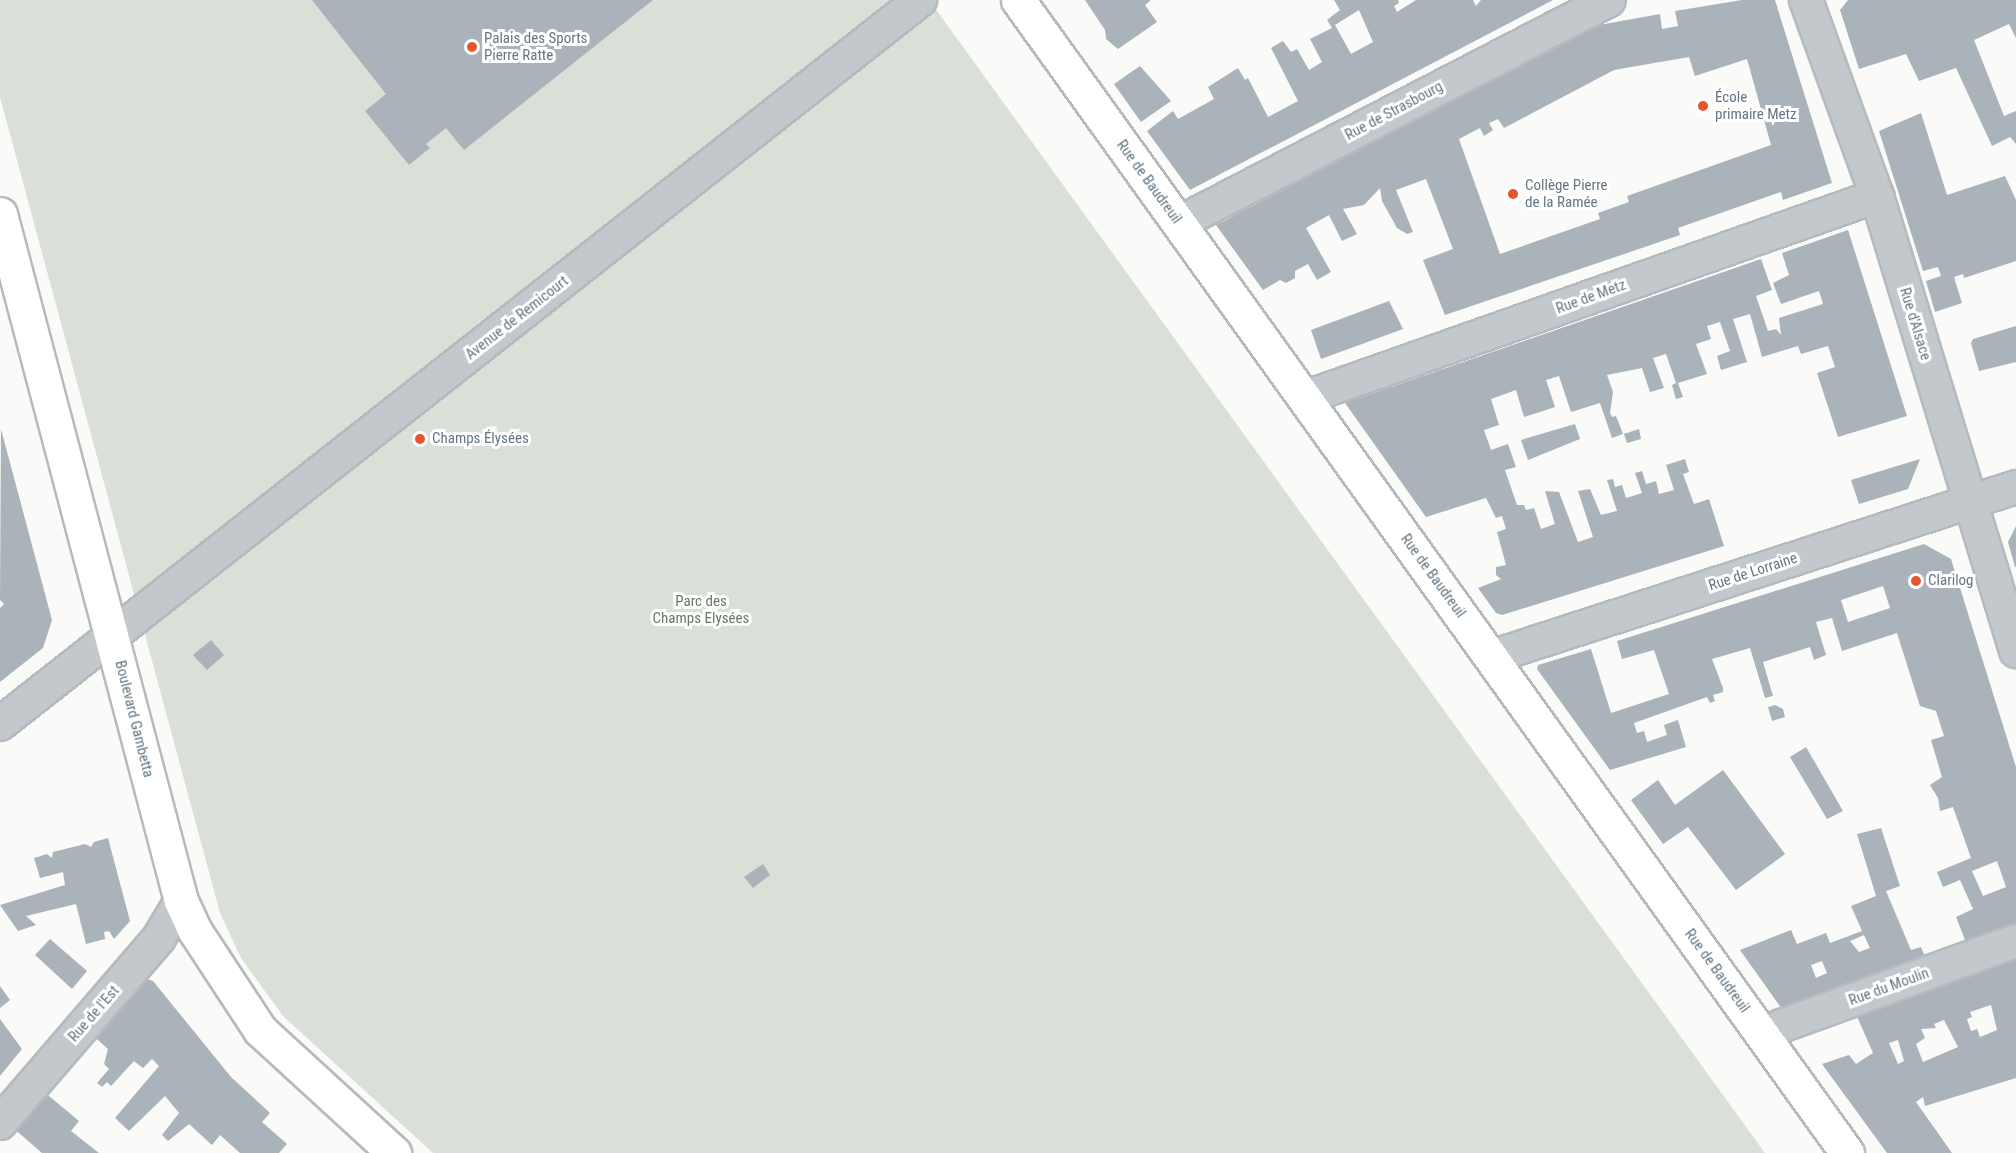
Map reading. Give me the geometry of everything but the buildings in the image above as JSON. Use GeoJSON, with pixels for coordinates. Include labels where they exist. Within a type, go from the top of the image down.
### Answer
{"type":"FeatureCollection","features":[{"type":"Feature","properties":{"kind":"main road","name":"Rue de Baudreuil"},"geometry":{"type":"LineString","coordinates":[[1018,0],[1848,1153]]}},
{"type":"Feature","properties":{"kind":"main road","name":"Boulevard Gambetta"},"geometry":{"type":"LineString","coordinates":[[0,214],[182,901],[195,931],[260,1030],[392,1152]]}},
{"type":"Feature","properties":{"kind":"street","name":"Avenue de Remicourt"},"geometry":{"type":"LineString","coordinates":[[0,724],[920,0]]}},
{"type":"Feature","properties":{"kind":"street","name":"Rue de Strasbourg"},"geometry":{"type":"LineString","coordinates":[[1179,223],[1609,0]]}},
{"type":"Feature","properties":{"kind":"street","name":"Rue d'Alsace"},"geometry":{"type":"LineString","coordinates":[[1806,0],[1876,196],[2016,651]]}},
{"type":"Feature","properties":{"kind":"street","name":"Rue de Metz"},"geometry":{"type":"LineString","coordinates":[[1305,399],[1876,196]]}},
{"type":"Feature","properties":{"kind":"street","name":"Rue de Lorraine"},"geometry":{"type":"LineString","coordinates":[[1491,657],[2016,487]]}},
{"type":"Feature","properties":{"kind":"street","name":"Rue de l'Est"},"geometry":{"type":"LineString","coordinates":[[0,1123],[159,938],[182,901]]}},
{"type":"Feature","properties":{"kind":"street","name":"Rue du Moulin"},"geometry":{"type":"LineString","coordinates":[[1767,1042],[1781,1026],[2016,941]]}},
{"type":"Feature","properties":{"kind":"green space","name":"Parc des Champs Elysées"},"geometry":{"type":"Polygon","coordinates":[[[0,0],[929,0],[1765,1153],[433,1153],[283,1016],[241,958],[220,913],[0,97],[0,0]]]}},
{"type":"Feature","properties":{"kind":"place","name":"Palais des Sports Pierre Ratte"},"geometry":{"type":"Point","coordinates":[472,47]}},
{"type":"Feature","properties":{"kind":"place","name":"École primaire Metz"},"geometry":{"type":"Point","coordinates":[1703,106]}},
{"type":"Feature","properties":{"kind":"place","name":"Collège Pierre de la Ramée"},"geometry":{"type":"Point","coordinates":[1513,194]}},
{"type":"Feature","properties":{"kind":"place","name":"Champs Élysées"},"geometry":{"type":"Point","coordinates":[420,439]}},
{"type":"Feature","properties":{"kind":"place","name":"Clarilog"},"geometry":{"type":"Point","coordinates":[1916,581]}}]}
